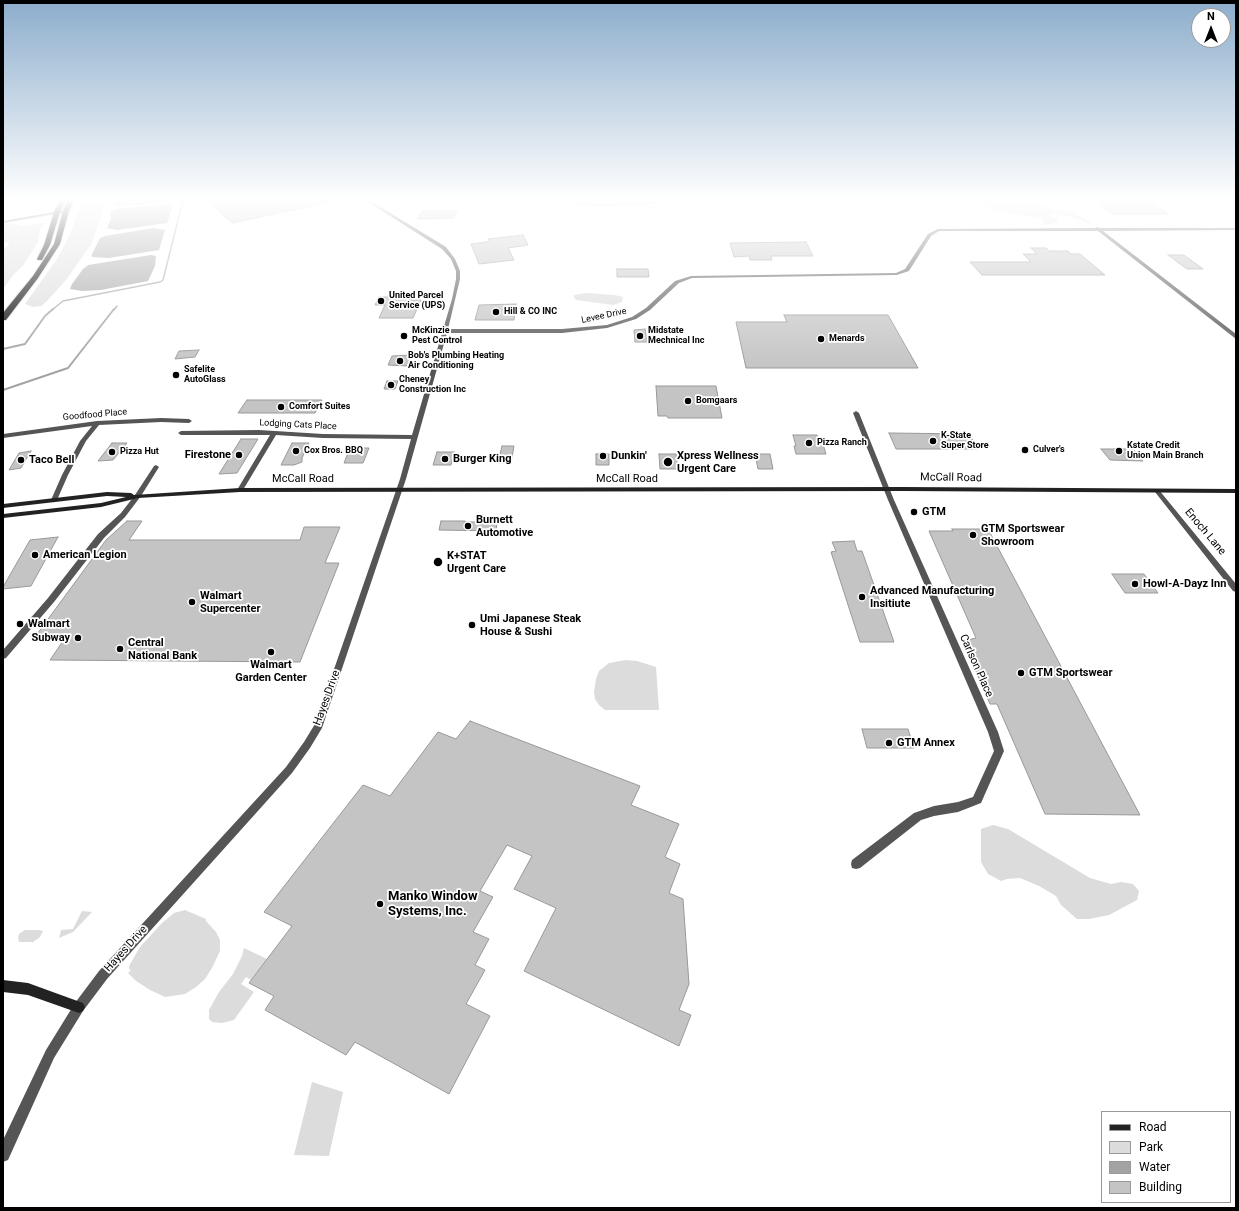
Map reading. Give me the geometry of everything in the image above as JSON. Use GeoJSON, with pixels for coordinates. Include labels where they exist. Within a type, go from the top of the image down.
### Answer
{"type":"FeatureCollection","features":[{"type":"Feature","properties":{"kind":"highway"},"geometry":{"type":"LineString","coordinates":[[7,301],[22,285],[40,257]]}},
{"type":"Feature","properties":{"kind":"highway"},"geometry":{"type":"LineString","coordinates":[[3,318],[36,277],[50,257]]}},
{"type":"Feature","properties":{"kind":"main road","name":"McCall Road"},"geometry":{"type":"LineString","coordinates":[[3,507],[107,494],[138,496],[240,490],[1236,490]]}},
{"type":"Feature","properties":{"kind":"main road","name":"McCall Road"},"geometry":{"type":"LineString","coordinates":[[3,516],[101,505],[138,496]]}},
{"type":"Feature","properties":{"kind":"main road"},"geometry":{"type":"LineString","coordinates":[[3,516],[41,507],[50,504],[54,500]]}},
{"type":"Feature","properties":{"kind":"main road"},"geometry":{"type":"LineString","coordinates":[[3,986],[28,989],[79,1007]]}},
{"type":"Feature","properties":{"kind":"street","name":"Hayes Drive"},"geometry":{"type":"LineString","coordinates":[[3,1155],[50,1054],[79,1007],[103,975],[289,770],[319,725],[399,490],[415,437],[457,287],[458,271],[454,259],[451,257]]}},
{"type":"Feature","properties":{"kind":"street","name":"Levee Drive"},"geometry":{"type":"LineString","coordinates":[[444,331],[562,331],[607,326],[634,318],[648,309],[677,282],[697,277],[883,276],[897,274],[907,270],[916,257]]}},
{"type":"Feature","properties":{"kind":"street"},"geometry":{"type":"LineString","coordinates":[[1133,257],[1236,337]]}},
{"type":"Feature","properties":{"kind":"street","name":"Carlson Place"},"geometry":{"type":"LineString","coordinates":[[856,413],[887,489],[1000,751],[977,800],[958,807],[934,811],[918,816],[856,864]]}},
{"type":"Feature","properties":{"kind":"street","name":"Goodfood Place"},"geometry":{"type":"LineString","coordinates":[[3,436],[97,422],[153,420],[189,421]]}},
{"type":"Feature","properties":{"kind":"street"},"geometry":{"type":"LineString","coordinates":[[54,500],[83,441],[97,422]]}},
{"type":"Feature","properties":{"kind":"street","name":"Lodging Cats Place"},"geometry":{"type":"LineString","coordinates":[[181,433],[259,432],[273,434],[415,437]]}},
{"type":"Feature","properties":{"kind":"street"},"geometry":{"type":"LineString","coordinates":[[240,490],[273,434]]}},
{"type":"Feature","properties":{"kind":"street"},"geometry":{"type":"LineString","coordinates":[[3,656],[51,600],[101,536],[123,515],[138,496],[156,467]]}},
{"type":"Feature","properties":{"kind":"street","name":"Enoch Lane"},"geometry":{"type":"LineString","coordinates":[[1156,490],[1236,589]]}},
{"type":"Feature","properties":{"kind":"green space"},"geometry":{"type":"Polygon","coordinates":[[[3,257],[29,257],[23,266],[14,274],[3,289],[3,257]]]}},
{"type":"Feature","properties":{"kind":"green space"},"geometry":{"type":"Polygon","coordinates":[[[58,257],[83,257],[66,280],[46,302],[41,306],[33,307],[25,304],[58,257]]]}},
{"type":"Feature","properties":{"kind":"green space"},"geometry":{"type":"Polygon","coordinates":[[[586,293],[623,297],[622,302],[613,305],[576,300],[574,298],[574,295],[586,293]]]}},
{"type":"Feature","properties":{"kind":"green space"},"geometry":{"type":"Polygon","coordinates":[[[626,660],[637,661],[656,667],[659,710],[605,710],[595,699],[594,692],[599,671],[609,663],[626,660]]]}},
{"type":"Feature","properties":{"kind":"green space"},"geometry":{"type":"Polygon","coordinates":[[[993,825],[1008,829],[1090,878],[1111,884],[1121,882],[1133,884],[1139,891],[1137,900],[1109,915],[1089,919],[1077,919],[1061,905],[1056,896],[1039,886],[1020,878],[1001,881],[988,874],[981,862],[981,829],[993,825]]]}},
{"type":"Feature","properties":{"kind":"green space"},"geometry":{"type":"Polygon","coordinates":[[[185,910],[206,919],[220,940],[220,951],[205,979],[196,987],[185,994],[165,997],[136,981],[128,973],[131,970],[129,969],[129,966],[140,947],[162,923],[174,913],[185,910]]]}},
{"type":"Feature","properties":{"kind":"green space"},"geometry":{"type":"Polygon","coordinates":[[[82,911],[92,912],[73,932],[59,938],[61,930],[73,929],[82,911]]]}},
{"type":"Feature","properties":{"kind":"green space"},"geometry":{"type":"Polygon","coordinates":[[[25,930],[43,931],[40,937],[33,942],[19,942],[19,934],[25,930]]]}},
{"type":"Feature","properties":{"kind":"green space"},"geometry":{"type":"Polygon","coordinates":[[[244,948],[267,959],[251,980],[246,977],[241,984],[254,992],[234,1020],[222,1023],[212,1022],[209,1019],[209,1010],[219,992],[233,974],[242,956],[244,948]]]}},
{"type":"Feature","properties":{"kind":"green space"},"geometry":{"type":"Polygon","coordinates":[[[312,1082],[343,1092],[329,1156],[294,1155],[312,1082]]]}},
{"type":"Feature","properties":{"kind":"water"},"geometry":{"type":"Polygon","coordinates":[[[92,257],[118,257],[109,258],[92,257]]]}},
{"type":"Feature","properties":{"kind":"water"},"geometry":{"type":"Polygon","coordinates":[[[141,257],[156,257],[155,266],[148,281],[101,290],[82,291],[70,289],[83,269],[88,265],[141,257]]]}},
{"type":"Feature","properties":{"kind":"building"},"geometry":{"type":"Polygon","coordinates":[[[476,257],[512,257],[514,260],[479,264],[476,257]]]}},
{"type":"Feature","properties":{"kind":"building"},"geometry":{"type":"Polygon","coordinates":[[[749,257],[771,257],[772,260],[750,260],[749,257]]]}},
{"type":"Feature","properties":{"kind":"building"},"geometry":{"type":"Polygon","coordinates":[[[1026,257],[1083,257],[1105,275],[982,275],[970,262],[1031,262],[1026,257]]]}},
{"type":"Feature","properties":{"kind":"building"},"geometry":{"type":"Polygon","coordinates":[[[1170,257],[1186,257],[1203,269],[1187,269],[1170,257]]]}},
{"type":"Feature","properties":{"kind":"building"},"geometry":{"type":"Polygon","coordinates":[[[617,269],[648,269],[649,277],[617,277],[617,269]]]}},
{"type":"Feature","properties":{"kind":"building"},"geometry":{"type":"Polygon","coordinates":[[[379,297],[413,297],[411,300],[421,300],[413,318],[379,318],[385,305],[375,305],[379,297]]]}},
{"type":"Feature","properties":{"kind":"building","name":"Hill & CO INC"},"geometry":{"type":"Polygon","coordinates":[[[516,304],[514,320],[475,320],[479,305],[516,304]]]}},
{"type":"Feature","properties":{"kind":"building","name":"Menards"},"geometry":{"type":"Polygon","coordinates":[[[784,315],[888,315],[918,368],[746,368],[736,322],[787,322],[784,315]]]}},
{"type":"Feature","properties":{"kind":"building","name":"Midstate Mechnical Inc"},"geometry":{"type":"Polygon","coordinates":[[[645,329],[647,342],[635,342],[634,330],[645,329]]]}},
{"type":"Feature","properties":{"kind":"building"},"geometry":{"type":"Polygon","coordinates":[[[199,350],[195,357],[175,359],[179,351],[199,350]]]}},
{"type":"Feature","properties":{"kind":"building","name":"Bob's Plumbing Heating Air Conditioning"},"geometry":{"type":"Polygon","coordinates":[[[411,355],[408,366],[388,365],[392,356],[411,355]]]}},
{"type":"Feature","properties":{"kind":"building","name":"Cheney Construction Inc"},"geometry":{"type":"Polygon","coordinates":[[[387,381],[398,381],[395,389],[384,389],[387,381]]]}},
{"type":"Feature","properties":{"kind":"building","name":"Bomgaars"},"geometry":{"type":"Polygon","coordinates":[[[656,386],[716,386],[722,418],[668,418],[667,416],[658,416],[656,386]]]}},
{"type":"Feature","properties":{"kind":"building","name":"Comfort Suites"},"geometry":{"type":"Polygon","coordinates":[[[247,400],[322,400],[315,413],[238,413],[247,400]]]}},
{"type":"Feature","properties":{"kind":"building","name":"K-State Super Store"},"geometry":{"type":"Polygon","coordinates":[[[889,433],[969,434],[978,449],[896,449],[889,433]]]}},
{"type":"Feature","properties":{"kind":"building","name":"Pizza Ranch"},"geometry":{"type":"Polygon","coordinates":[[[793,435],[817,435],[819,441],[822,441],[826,454],[796,454],[794,446],[796,446],[793,435]]]}},
{"type":"Feature","properties":{"kind":"building","name":"Firestone"},"geometry":{"type":"Polygon","coordinates":[[[241,439],[258,439],[237,473],[219,474],[241,439]]]}},
{"type":"Feature","properties":{"kind":"building","name":"Pizza Hut"},"geometry":{"type":"Polygon","coordinates":[[[112,443],[127,443],[113,460],[98,461],[112,443]]]}},
{"type":"Feature","properties":{"kind":"building","name":"Cox Bros. BBQ"},"geometry":{"type":"Polygon","coordinates":[[[292,443],[309,443],[302,458],[302,462],[294,465],[281,465],[292,443]]]}},
{"type":"Feature","properties":{"kind":"building"},"geometry":{"type":"Polygon","coordinates":[[[502,446],[514,446],[511,463],[498,463],[502,446]]]}},
{"type":"Feature","properties":{"kind":"building"},"geometry":{"type":"Polygon","coordinates":[[[350,448],[369,448],[363,463],[344,463],[350,448]]]}},
{"type":"Feature","properties":{"kind":"building","name":"Kstate Credit Union Main Branch"},"geometry":{"type":"Polygon","coordinates":[[[1101,449],[1133,449],[1143,461],[1110,460],[1101,449]]]}},
{"type":"Feature","properties":{"kind":"building","name":"Taco Bell"},"geometry":{"type":"Polygon","coordinates":[[[31,451],[21,468],[9,470],[19,453],[31,451]]]}},
{"type":"Feature","properties":{"kind":"building","name":"Burger King"},"geometry":{"type":"Polygon","coordinates":[[[437,452],[455,452],[451,465],[433,465],[437,452]]]}},
{"type":"Feature","properties":{"kind":"building","name":"Dunkin'"},"geometry":{"type":"Polygon","coordinates":[[[596,454],[609,454],[609,465],[596,465],[596,454]]]}},
{"type":"Feature","properties":{"kind":"building","name":"Xpress Wellness Urgent Care"},"geometry":{"type":"Polygon","coordinates":[[[659,454],[676,454],[678,469],[660,469],[659,454]]]}},
{"type":"Feature","properties":{"kind":"building"},"geometry":{"type":"Polygon","coordinates":[[[755,454],[770,454],[773,469],[758,469],[755,454]]]}},
{"type":"Feature","properties":{"kind":"building","name":"Walmart Supercenter"},"geometry":{"type":"Polygon","coordinates":[[[127,521],[142,521],[129,540],[300,540],[304,527],[340,527],[325,563],[339,563],[300,662],[50,660],[63,641],[32,641],[106,540],[127,521]]]}},
{"type":"Feature","properties":{"kind":"building","name":"Burnett Automotive"},"geometry":{"type":"Polygon","coordinates":[[[441,521],[497,522],[496,531],[439,530],[441,521]]]}},
{"type":"Feature","properties":{"kind":"building","name":"GTM Sportswear"},"geometry":{"type":"Polygon","coordinates":[[[952,529],[988,529],[1140,815],[1045,814],[997,704],[990,704],[963,641],[976,638],[929,531],[953,531],[952,529]]]}},
{"type":"Feature","properties":{"kind":"building","name":"American Legion"},"geometry":{"type":"Polygon","coordinates":[[[58,537],[31,586],[3,589],[30,540],[58,537]]]}},
{"type":"Feature","properties":{"kind":"building","name":"Advanced Manufacturing Insitiute"},"geometry":{"type":"Polygon","coordinates":[[[854,541],[857,551],[862,551],[894,642],[860,642],[831,552],[836,551],[832,542],[854,541]]]}},
{"type":"Feature","properties":{"kind":"building","name":"Howl-A-Dayz Inn"},"geometry":{"type":"Polygon","coordinates":[[[1112,574],[1144,574],[1158,593],[1125,593],[1112,574]]]}},
{"type":"Feature","properties":{"kind":"building","name":"Manko Window Systems, Inc."},"geometry":{"type":"Polygon","coordinates":[[[470,721],[640,786],[631,805],[679,824],[665,857],[680,864],[669,893],[683,899],[689,984],[679,1010],[691,1015],[679,1046],[524,971],[556,908],[514,889],[532,856],[507,845],[480,891],[493,897],[473,932],[489,939],[475,965],[485,970],[466,1004],[490,1016],[449,1094],[355,1042],[346,1055],[265,1010],[274,996],[249,983],[292,926],[264,912],[363,785],[390,796],[438,732],[456,739],[470,721]]]}},
{"type":"Feature","properties":{"kind":"building","name":"GTM Annex"},"geometry":{"type":"Polygon","coordinates":[[[862,729],[908,729],[914,748],[867,748],[862,729]]]}},
{"type":"Feature","properties":{"kind":"waterway"},"geometry":{"type":"LineString","coordinates":[[52,310],[63,301],[160,282],[163,280],[169,257]]}},
{"type":"Feature","properties":{"kind":"waterway"},"geometry":{"type":"LineString","coordinates":[[114,310],[117,306]]}},
{"type":"Feature","properties":{"kind":"waterway"},"geometry":{"type":"LineString","coordinates":[[3,349],[25,344],[45,316],[53,309]]}},
{"type":"Feature","properties":{"kind":"waterway"},"geometry":{"type":"LineString","coordinates":[[3,390],[68,368],[114,309]]}},
{"type":"Feature","properties":{"kind":"place","name":"United Parcel Service (UPS)"},"geometry":{"type":"Point","coordinates":[381,301]}},
{"type":"Feature","properties":{"kind":"place","name":"Hill & CO INC"},"geometry":{"type":"Point","coordinates":[496,312]}},
{"type":"Feature","properties":{"kind":"place","name":"McKinzie Pest Control"},"geometry":{"type":"Point","coordinates":[404,336]}},
{"type":"Feature","properties":{"kind":"place","name":"Midstate Mechnical Inc"},"geometry":{"type":"Point","coordinates":[640,336]}},
{"type":"Feature","properties":{"kind":"place","name":"Menards"},"geometry":{"type":"Point","coordinates":[821,339]}},
{"type":"Feature","properties":{"kind":"place","name":"Bob's Plumbing Heating Air Conditioning"},"geometry":{"type":"Point","coordinates":[400,361]}},
{"type":"Feature","properties":{"kind":"place","name":"Safelite AutoGlass"},"geometry":{"type":"Point","coordinates":[176,375]}},
{"type":"Feature","properties":{"kind":"place","name":"Cheney Construction Inc"},"geometry":{"type":"Point","coordinates":[391,385]}},
{"type":"Feature","properties":{"kind":"place","name":"Bomgaars"},"geometry":{"type":"Point","coordinates":[688,401]}},
{"type":"Feature","properties":{"kind":"place","name":"Comfort Suites"},"geometry":{"type":"Point","coordinates":[281,407]}},
{"type":"Feature","properties":{"kind":"place","name":"K-State Super Store"},"geometry":{"type":"Point","coordinates":[933,441]}},
{"type":"Feature","properties":{"kind":"place","name":"Pizza Ranch"},"geometry":{"type":"Point","coordinates":[809,443]}},
{"type":"Feature","properties":{"kind":"place","name":"Culver's"},"geometry":{"type":"Point","coordinates":[1025,450]}},
{"type":"Feature","properties":{"kind":"place","name":"Cox Bros. BBQ"},"geometry":{"type":"Point","coordinates":[296,451]}},
{"type":"Feature","properties":{"kind":"place","name":"Kstate Credit Union Main Branch"},"geometry":{"type":"Point","coordinates":[1119,451]}},
{"type":"Feature","properties":{"kind":"place","name":"Pizza Hut"},"geometry":{"type":"Point","coordinates":[112,452]}},
{"type":"Feature","properties":{"kind":"place","name":"Firestone"},"geometry":{"type":"Point","coordinates":[239,455]}},
{"type":"Feature","properties":{"kind":"place","name":"Dunkin'"},"geometry":{"type":"Point","coordinates":[603,456]}},
{"type":"Feature","properties":{"kind":"place","name":"Burger King"},"geometry":{"type":"Point","coordinates":[445,459]}},
{"type":"Feature","properties":{"kind":"place","name":"Taco Bell"},"geometry":{"type":"Point","coordinates":[21,460]}},
{"type":"Feature","properties":{"kind":"place","name":"Xpress Wellness Urgent Care"},"geometry":{"type":"Point","coordinates":[668,462]}},
{"type":"Feature","properties":{"kind":"place","name":"GTM"},"geometry":{"type":"Point","coordinates":[914,512]}},
{"type":"Feature","properties":{"kind":"place","name":"Burnett Automotive"},"geometry":{"type":"Point","coordinates":[468,526]}},
{"type":"Feature","properties":{"kind":"place","name":"GTM Sportswear Showroom"},"geometry":{"type":"Point","coordinates":[973,535]}},
{"type":"Feature","properties":{"kind":"place","name":"American Legion"},"geometry":{"type":"Point","coordinates":[35,555]}},
{"type":"Feature","properties":{"kind":"place","name":"K+STAT Urgent Care"},"geometry":{"type":"Point","coordinates":[438,562]}},
{"type":"Feature","properties":{"kind":"place","name":"Howl-A-Dayz Inn"},"geometry":{"type":"Point","coordinates":[1135,584]}},
{"type":"Feature","properties":{"kind":"place","name":"Advanced Manufacturing Insitiute"},"geometry":{"type":"Point","coordinates":[862,597]}},
{"type":"Feature","properties":{"kind":"place","name":"Walmart Supercenter"},"geometry":{"type":"Point","coordinates":[192,602]}},
{"type":"Feature","properties":{"kind":"place","name":"Walmart"},"geometry":{"type":"Point","coordinates":[20,624]}},
{"type":"Feature","properties":{"kind":"place","name":"Umi Japanese Steak House & Sushi"},"geometry":{"type":"Point","coordinates":[472,625]}},
{"type":"Feature","properties":{"kind":"place","name":"Subway"},"geometry":{"type":"Point","coordinates":[78,638]}},
{"type":"Feature","properties":{"kind":"place","name":"Central National Bank"},"geometry":{"type":"Point","coordinates":[120,649]}},
{"type":"Feature","properties":{"kind":"place","name":"Walmart Garden Center"},"geometry":{"type":"Point","coordinates":[271,652]}},
{"type":"Feature","properties":{"kind":"place","name":"GTM Sportswear"},"geometry":{"type":"Point","coordinates":[1021,673]}},
{"type":"Feature","properties":{"kind":"place","name":"GTM Annex"},"geometry":{"type":"Point","coordinates":[889,743]}},
{"type":"Feature","properties":{"kind":"place","name":"Manko Window Systems, Inc."},"geometry":{"type":"Point","coordinates":[380,904]}}]}
